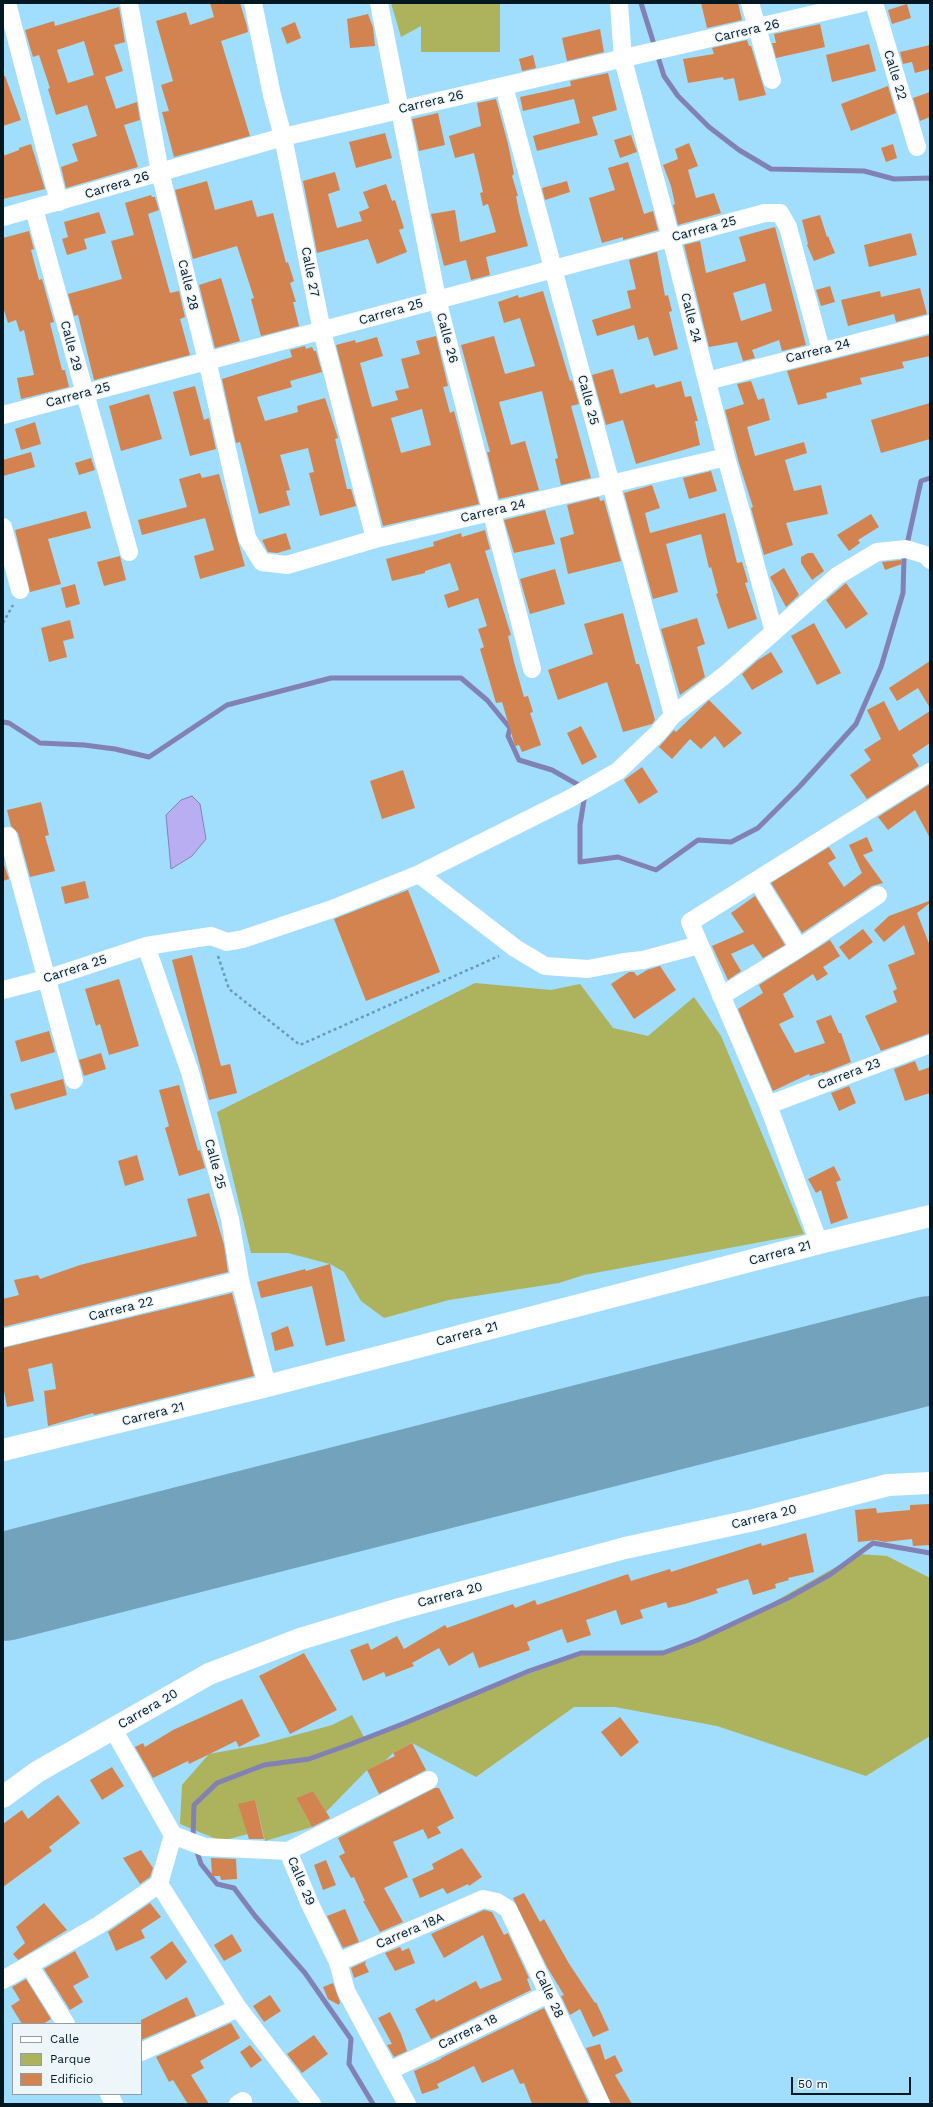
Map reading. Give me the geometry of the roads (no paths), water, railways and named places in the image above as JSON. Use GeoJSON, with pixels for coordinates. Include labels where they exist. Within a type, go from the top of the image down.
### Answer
{"type":"FeatureCollection","features":[{"type":"Feature","properties":{"kind":"main road","name":"Carrera 21"},"geometry":{"type":"LineString","coordinates":[[3,1450],[267,1386],[818,1243],[930,1216]]}},
{"type":"Feature","properties":{"kind":"main road","name":"Carrera 20"},"geometry":{"type":"LineString","coordinates":[[3,1797],[37,1772],[209,1674],[308,1637],[399,1609],[626,1548],[754,1520],[888,1485],[930,1483]]}},
{"type":"Feature","properties":{"kind":"street"},"geometry":{"type":"LineString","coordinates":[[8,3],[59,202]]}},
{"type":"Feature","properties":{"kind":"street","name":"Calle 28"},"geometry":{"type":"LineString","coordinates":[[129,3],[160,172],[207,360],[247,538],[262,562]]}},
{"type":"Feature","properties":{"kind":"street","name":"Calle 27"},"geometry":{"type":"LineString","coordinates":[[253,3],[272,95],[284,137],[322,332],[375,540]]}},
{"type":"Feature","properties":{"kind":"street","name":"Calle 26"},"geometry":{"type":"LineString","coordinates":[[379,3],[436,299],[532,669]]}},
{"type":"Feature","properties":{"kind":"street","name":"Calle 24"},"geometry":{"type":"LineString","coordinates":[[620,3],[623,60],[671,238],[726,457],[774,632]]}},
{"type":"Feature","properties":{"kind":"street"},"geometry":{"type":"LineString","coordinates":[[750,3],[772,80]]}},
{"type":"Feature","properties":{"kind":"street","name":"Carrera 26"},"geometry":{"type":"LineString","coordinates":[[3,217],[284,137],[400,109],[623,60],[862,3]]}},
{"type":"Feature","properties":{"kind":"street","name":"Calle 22"},"geometry":{"type":"LineString","coordinates":[[874,3],[917,147]]}},
{"type":"Feature","properties":{"kind":"street","name":"Calle 25"},"geometry":{"type":"LineString","coordinates":[[504,86],[673,715]]}},
{"type":"Feature","properties":{"kind":"street","name":"Calle 29"},"geometry":{"type":"LineString","coordinates":[[34,208],[128,552]]}},
{"type":"Feature","properties":{"kind":"street","name":"Carrera 25"},"geometry":{"type":"LineString","coordinates":[[3,415],[207,360],[322,332],[436,299],[765,213],[780,213],[788,227],[821,350]]}},
{"type":"Feature","properties":{"kind":"street","name":"Carrera 24"},"geometry":{"type":"LineString","coordinates":[[707,381],[821,350],[930,324]]}},
{"type":"Feature","properties":{"kind":"street","name":"Carrera 24"},"geometry":{"type":"LineString","coordinates":[[262,562],[287,565],[375,540],[492,511],[612,485],[726,457]]}},
{"type":"Feature","properties":{"kind":"street"},"geometry":{"type":"LineString","coordinates":[[3,527],[20,590]]}},
{"type":"Feature","properties":{"kind":"street"},"geometry":{"type":"LineString","coordinates":[[699,945],[644,960],[588,969],[545,966],[515,948],[419,874],[569,799],[618,771],[658,733],[673,715],[725,675],[837,576],[877,552],[906,549],[926,555],[930,560]]}},
{"type":"Feature","properties":{"kind":"street"},"geometry":{"type":"LineString","coordinates":[[818,1243],[768,1105],[689,924],[691,920],[930,772]]}},
{"type":"Feature","properties":{"kind":"street"},"geometry":{"type":"LineString","coordinates":[[8,836],[74,1080]]}},
{"type":"Feature","properties":{"kind":"street","name":"Carrera 25"},"geometry":{"type":"LineString","coordinates":[[3,990],[46,979],[146,946],[211,936],[226,942],[243,939],[332,909],[419,874]]}},
{"type":"Feature","properties":{"kind":"street"},"geometry":{"type":"LineString","coordinates":[[757,880],[799,948]]}},
{"type":"Feature","properties":{"kind":"street"},"geometry":{"type":"LineString","coordinates":[[721,996],[799,948],[878,895]]}},
{"type":"Feature","properties":{"kind":"street","name":"Calle 25"},"geometry":{"type":"LineString","coordinates":[[146,946],[190,1072],[230,1219],[240,1280],[267,1386]]}},
{"type":"Feature","properties":{"kind":"street","name":"Carrera 23"},"geometry":{"type":"LineString","coordinates":[[768,1105],[930,1044]]}},
{"type":"Feature","properties":{"kind":"street","name":"Carrera 22"},"geometry":{"type":"LineString","coordinates":[[3,1338],[240,1280]]}},
{"type":"Feature","properties":{"kind":"street"},"geometry":{"type":"LineString","coordinates":[[3,1980],[99,1926],[159,1884],[173,1834],[113,1730]]}},
{"type":"Feature","properties":{"kind":"street"},"geometry":{"type":"LineString","coordinates":[[288,1850],[428,1780]]}},
{"type":"Feature","properties":{"kind":"street","name":"Calle 29"},"geometry":{"type":"LineString","coordinates":[[173,1834],[204,1847],[288,1850],[309,1902],[338,1962],[346,1991],[407,2104]]}},
{"type":"Feature","properties":{"kind":"street"},"geometry":{"type":"LineString","coordinates":[[159,1884],[238,2008],[312,2104]]}},
{"type":"Feature","properties":{"kind":"street","name":"Calle 28"},"geometry":{"type":"LineString","coordinates":[[483,1900],[497,1902],[508,1909],[601,2104]]}},
{"type":"Feature","properties":{"kind":"street","name":"Carrera 18A"},"geometry":{"type":"LineString","coordinates":[[338,1962],[483,1900]]}},
{"type":"Feature","properties":{"kind":"street"},"geometry":{"type":"LineString","coordinates":[[30,1965],[65,2023]]}},
{"type":"Feature","properties":{"kind":"street","name":"Carrera 18"},"geometry":{"type":"LineString","coordinates":[[389,2071],[548,1994]]}},
{"type":"Feature","properties":{"kind":"street"},"geometry":{"type":"LineString","coordinates":[[142,2052],[238,2008]]}},
{"type":"Feature","properties":{"kind":"street"},"geometry":{"type":"LineString","coordinates":[[110,2095],[114,2104]]}},
{"type":"Feature","properties":{"kind":"waterway"},"geometry":{"type":"LineString","coordinates":[[641,3],[664,76],[678,96],[709,127],[739,150],[771,169],[864,171],[894,179],[930,178]]}},
{"type":"Feature","properties":{"kind":"waterway"},"geometry":{"type":"LineString","coordinates":[[585,794],[580,825],[580,862],[618,857],[656,870],[698,840],[731,842],[758,828],[800,786],[856,724],[881,667],[903,593],[904,558],[921,481],[930,478]]}},
{"type":"Feature","properties":{"kind":"waterway"},"geometry":{"type":"LineString","coordinates":[[3,722],[9,723],[40,743],[84,745],[115,749],[149,757],[227,705],[331,678],[461,678],[487,700],[510,728],[508,736],[519,760],[552,770],[582,787]]}},
{"type":"Feature","properties":{"kind":"waterway"},"geometry":{"type":"LineString","coordinates":[[193,1839],[194,1805],[217,1783],[264,1765],[309,1759],[405,1723],[529,1671],[581,1653],[663,1653],[698,1640],[788,1598],[831,1574],[873,1543],[930,1553]]}},
{"type":"Feature","properties":{"kind":"waterway"},"geometry":{"type":"LineString","coordinates":[[196,1849],[201,1864],[217,1884],[234,1888],[255,1916],[305,1973],[351,2039],[349,2064],[373,2104]]}}]}
